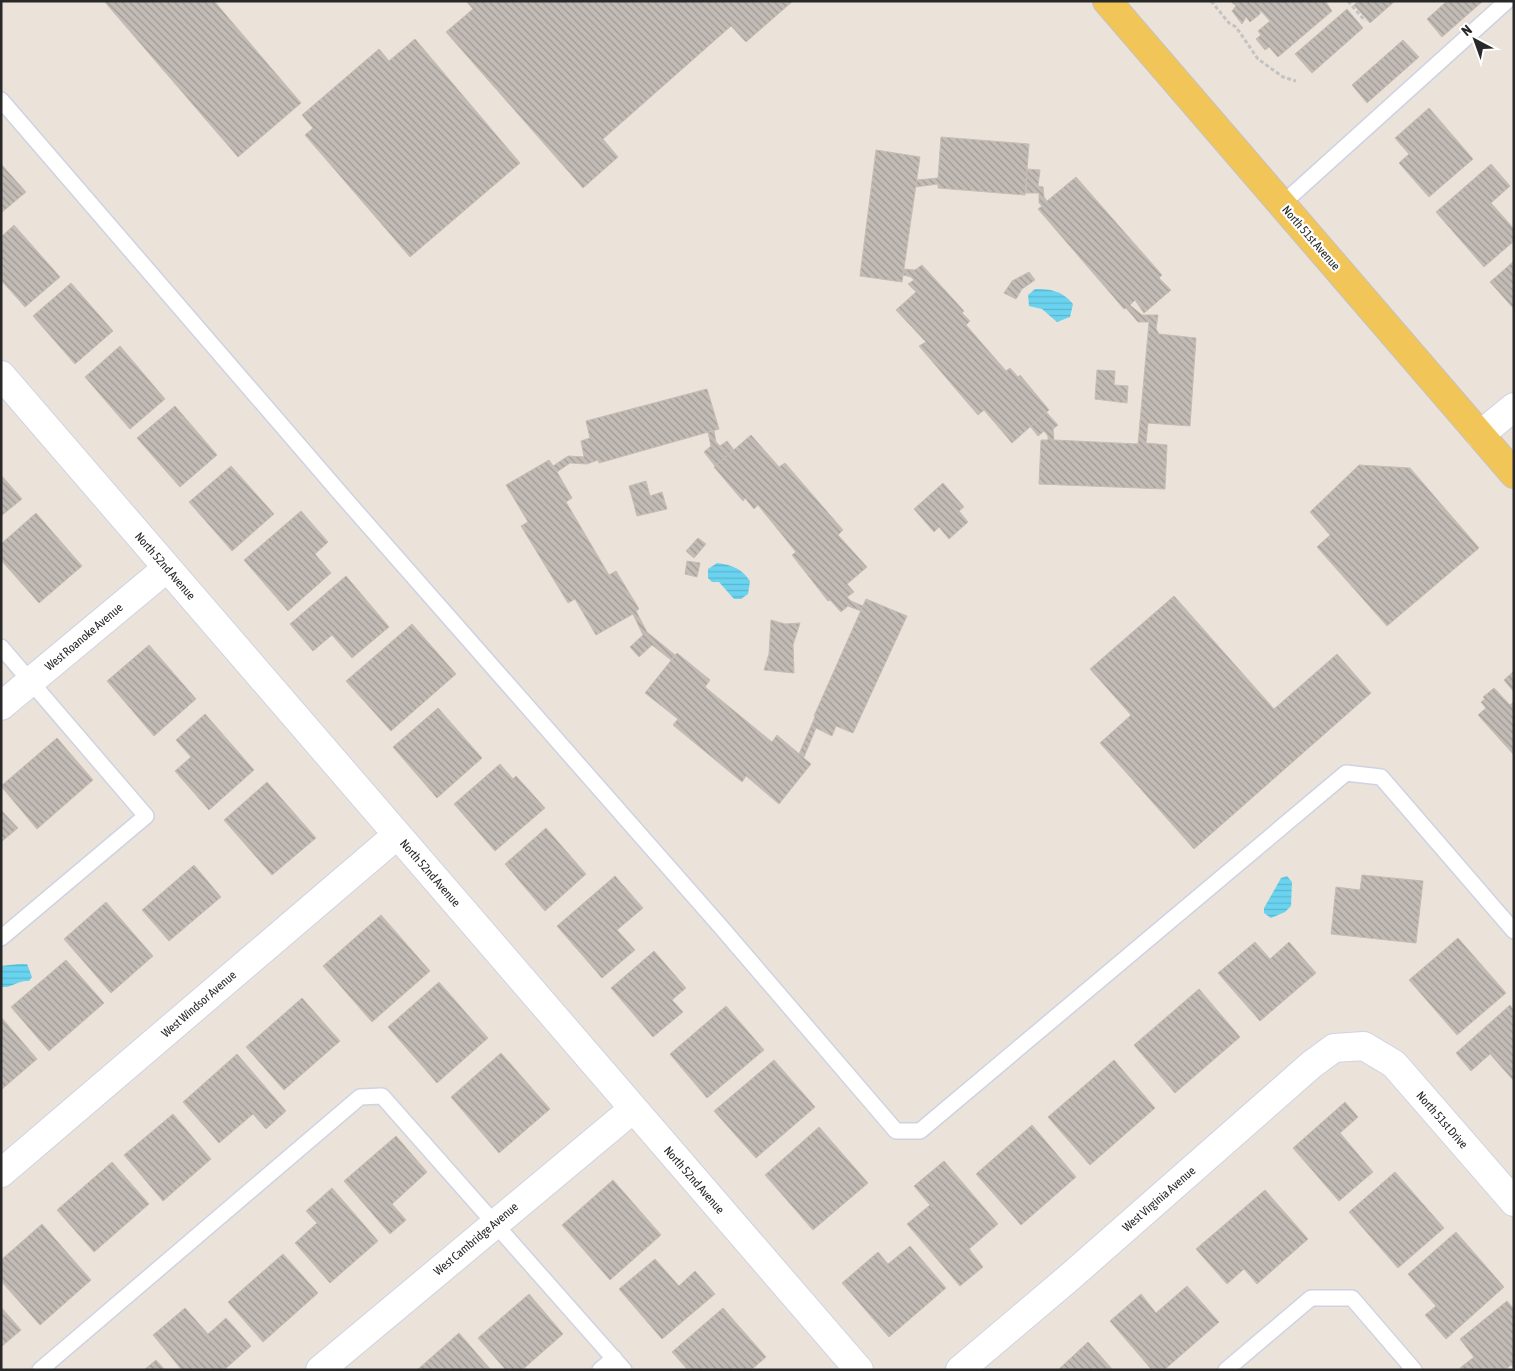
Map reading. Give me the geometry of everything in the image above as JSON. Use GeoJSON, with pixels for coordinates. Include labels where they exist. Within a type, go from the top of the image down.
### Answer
{"type":"FeatureCollection","features":[{"type":"Feature","properties":{"kind":"main road","name":"North 51st Avenue"},"geometry":{"type":"LineString","coordinates":[[1107,1],[1514,474]]}},
{"type":"Feature","properties":{"kind":"street","name":"North 52nd Avenue"},"geometry":{"type":"LineString","coordinates":[[1,375],[859,1370]]}},
{"type":"Feature","properties":{"kind":"street"},"geometry":{"type":"LineString","coordinates":[[1480,435],[1514,407]]}},
{"type":"Feature","properties":{"kind":"street","name":"West Roanoke Avenue"},"geometry":{"type":"LineString","coordinates":[[1,706],[167,568]]}},
{"type":"Feature","properties":{"kind":"street","name":"West Windsor Avenue"},"geometry":{"type":"LineString","coordinates":[[1,1173],[397,835]]}},
{"type":"Feature","properties":{"kind":"street","name":"North 51st Drive"},"geometry":{"type":"LineString","coordinates":[[1364,1046],[1394,1064],[1514,1202]]}},
{"type":"Feature","properties":{"kind":"street","name":"West Virginia Avenue"},"geometry":{"type":"LineString","coordinates":[[960,1370],[1079,1269],[1311,1065],[1334,1048],[1364,1046]]}},
{"type":"Feature","properties":{"kind":"street","name":"West Cambridge Avenue"},"geometry":{"type":"LineString","coordinates":[[320,1370],[495,1222],[633,1109]]}},
{"type":"Feature","properties":{"kind":"lane"},"geometry":{"type":"LineString","coordinates":[[1282,204],[1508,1]]}},
{"type":"Feature","properties":{"kind":"lane"},"geometry":{"type":"LineString","coordinates":[[1,100],[896,1132],[920,1132],[1346,773],[1381,777],[1514,932]]}},
{"type":"Feature","properties":{"kind":"lane"},"geometry":{"type":"LineString","coordinates":[[1,648],[146,816],[1,938]]}},
{"type":"Feature","properties":{"kind":"lane"},"geometry":{"type":"LineString","coordinates":[[40,1370],[360,1097],[382,1096],[624,1370]]}},
{"type":"Feature","properties":{"kind":"lane"},"geometry":{"type":"LineString","coordinates":[[1226,1370],[1311,1298],[1352,1298],[1414,1370]]}},
{"type":"Feature","properties":{"kind":"lane"},"geometry":{"type":"LineString","coordinates":[[600,1370],[614,1358]]}},
{"type":"Feature","properties":{"kind":"path"},"geometry":{"type":"LineString","coordinates":[[1211,1],[1229,23],[1236,27],[1258,59],[1283,77],[1296,82]]}},
{"type":"Feature","properties":{"kind":"path"},"geometry":{"type":"LineString","coordinates":[[1348,1],[1365,22]]}},
{"type":"Feature","properties":{"kind":"water"},"geometry":{"type":"Polygon","coordinates":[[[1035,289],[1052,290],[1065,296],[1073,304],[1070,317],[1057,322],[1042,309],[1029,306],[1028,295],[1035,289]]]}},
{"type":"Feature","properties":{"kind":"water"},"geometry":{"type":"Polygon","coordinates":[[[717,563],[732,566],[743,573],[750,581],[748,594],[741,599],[734,599],[719,582],[712,582],[708,578],[708,569],[717,563]]]}},
{"type":"Feature","properties":{"kind":"water"},"geometry":{"type":"Polygon","coordinates":[[[1287,876],[1292,882],[1291,906],[1285,912],[1271,918],[1264,913],[1264,908],[1281,878],[1287,876]]]}},
{"type":"Feature","properties":{"kind":"water"},"geometry":{"type":"Polygon","coordinates":[[[27,964],[32,977],[29,981],[1,987],[1,966],[27,964]]]}},
{"type":"Feature","properties":{"kind":"building"},"geometry":{"type":"Polygon","coordinates":[[[104,1],[214,1],[301,103],[238,157],[104,1]]]}},
{"type":"Feature","properties":{"kind":"building"},"geometry":{"type":"Polygon","coordinates":[[[466,1],[793,1],[746,42],[731,26],[603,139],[618,157],[583,188],[446,32],[473,9],[466,1]]]}},
{"type":"Feature","properties":{"kind":"building"},"geometry":{"type":"Polygon","coordinates":[[[1230,1],[1325,1],[1332,11],[1278,57],[1269,47],[1265,50],[1256,39],[1261,35],[1258,31],[1270,21],[1260,10],[1260,14],[1250,22],[1246,17],[1242,24],[1232,11],[1236,6],[1230,1]]]}},
{"type":"Feature","properties":{"kind":"building"},"geometry":{"type":"Polygon","coordinates":[[[1358,1],[1395,1],[1370,23],[1354,5],[1358,1]]]}},
{"type":"Feature","properties":{"kind":"building"},"geometry":{"type":"Polygon","coordinates":[[[1447,1],[1483,1],[1442,37],[1427,19],[1447,1]]]}},
{"type":"Feature","properties":{"kind":"building"},"geometry":{"type":"Polygon","coordinates":[[[1347,9],[1363,28],[1312,73],[1295,54],[1347,9]]]}},
{"type":"Feature","properties":{"kind":"building"},"geometry":{"type":"Polygon","coordinates":[[[415,39],[520,163],[410,257],[305,135],[313,128],[302,115],[379,49],[389,61],[415,39]]]}},
{"type":"Feature","properties":{"kind":"building"},"geometry":{"type":"Polygon","coordinates":[[[1403,40],[1419,57],[1367,103],[1352,85],[1403,40]]]}},
{"type":"Feature","properties":{"kind":"building"},"geometry":{"type":"Polygon","coordinates":[[[1429,108],[1473,159],[1429,197],[1399,163],[1409,154],[1395,138],[1429,108]]]}},
{"type":"Feature","properties":{"kind":"building"},"geometry":{"type":"Polygon","coordinates":[[[941,137],[1029,144],[1025,195],[938,188],[938,184],[915,187],[917,180],[938,178],[941,137]]]}},
{"type":"Feature","properties":{"kind":"building"},"geometry":{"type":"Polygon","coordinates":[[[876,150],[920,157],[902,282],[860,276],[876,150]]]}},
{"type":"Feature","properties":{"kind":"building"},"geometry":{"type":"Polygon","coordinates":[[[1,164],[26,192],[1,213],[1,164]]]}},
{"type":"Feature","properties":{"kind":"building"},"geometry":{"type":"Polygon","coordinates":[[[1491,164],[1510,186],[1491,203],[1514,229],[1514,241],[1484,267],[1436,212],[1491,164]]]}},
{"type":"Feature","properties":{"kind":"building"},"geometry":{"type":"Polygon","coordinates":[[[1027,169],[1040,170],[1038,186],[1043,187],[1044,197],[1047,201],[1076,177],[1162,275],[1159,278],[1171,290],[1144,313],[1135,300],[1130,305],[1142,315],[1158,315],[1156,329],[1159,334],[1196,338],[1190,426],[1148,423],[1146,443],[1167,445],[1165,489],[1039,484],[1041,440],[1048,440],[1048,436],[1044,431],[1038,436],[1030,426],[1046,412],[1058,425],[1053,429],[1054,440],[1138,444],[1149,322],[1138,322],[1126,308],[1124,309],[1038,209],[1042,206],[1039,203],[1039,193],[1026,193],[1027,169]]]}},
{"type":"Feature","properties":{"kind":"building"},"geometry":{"type":"Polygon","coordinates":[[[14,225],[60,277],[25,307],[1,280],[1,237],[14,225]]]}},
{"type":"Feature","properties":{"kind":"building"},"geometry":{"type":"Polygon","coordinates":[[[1514,261],[1514,309],[1490,282],[1514,261]]]}},
{"type":"Feature","properties":{"kind":"building"},"geometry":{"type":"Polygon","coordinates":[[[922,265],[964,311],[962,313],[970,321],[966,325],[1006,371],[1010,368],[1018,377],[1020,375],[1049,410],[1012,443],[984,410],[978,415],[919,346],[926,342],[896,310],[916,292],[908,284],[914,280],[903,275],[904,269],[915,270],[922,265]]]}},
{"type":"Feature","properties":{"kind":"building"},"geometry":{"type":"Polygon","coordinates":[[[1029,272],[1035,280],[1022,289],[1016,299],[1004,293],[1012,281],[1029,272]]]}},
{"type":"Feature","properties":{"kind":"building"},"geometry":{"type":"Polygon","coordinates":[[[71,283],[113,331],[75,364],[33,316],[71,283]]]}},
{"type":"Feature","properties":{"kind":"building"},"geometry":{"type":"Polygon","coordinates":[[[120,346],[165,399],[130,429],[85,377],[120,346]]]}},
{"type":"Feature","properties":{"kind":"building"},"geometry":{"type":"Polygon","coordinates":[[[1097,370],[1115,371],[1114,385],[1128,386],[1127,403],[1095,399],[1097,370]]]}},
{"type":"Feature","properties":{"kind":"building"},"geometry":{"type":"Polygon","coordinates":[[[707,389],[719,429],[599,463],[598,460],[587,464],[570,463],[557,472],[572,498],[566,502],[609,575],[616,571],[639,609],[636,611],[647,632],[675,655],[671,660],[652,645],[639,657],[630,647],[643,635],[633,614],[596,635],[575,599],[568,603],[521,526],[528,522],[506,485],[549,460],[553,466],[568,456],[584,457],[581,441],[590,438],[586,421],[707,389]]]}},
{"type":"Feature","properties":{"kind":"building"},"geometry":{"type":"Polygon","coordinates":[[[175,406],[217,455],[180,487],[137,438],[175,406]]]}},
{"type":"Feature","properties":{"kind":"building"},"geometry":{"type":"Polygon","coordinates":[[[714,431],[716,442],[720,446],[727,441],[734,450],[715,466],[704,452],[711,446],[708,432],[714,431]]]}},
{"type":"Feature","properties":{"kind":"building"},"geometry":{"type":"Polygon","coordinates":[[[751,435],[779,467],[785,463],[843,530],[838,535],[867,567],[847,584],[854,592],[847,597],[851,601],[863,606],[861,611],[848,606],[841,612],[830,600],[828,601],[792,555],[796,552],[758,505],[754,509],[745,498],[743,501],[714,467],[751,435]]]}},
{"type":"Feature","properties":{"kind":"building"},"geometry":{"type":"Polygon","coordinates":[[[1359,465],[1410,468],[1479,548],[1387,626],[1317,547],[1330,535],[1310,512],[1359,465]]]}},
{"type":"Feature","properties":{"kind":"building"},"geometry":{"type":"Polygon","coordinates":[[[231,466],[274,514],[232,551],[189,502],[231,466]]]}},
{"type":"Feature","properties":{"kind":"building"},"geometry":{"type":"Polygon","coordinates":[[[1,475],[22,499],[1,516],[1,475]]]}},
{"type":"Feature","properties":{"kind":"building"},"geometry":{"type":"Polygon","coordinates":[[[646,481],[650,496],[662,492],[667,509],[637,516],[629,486],[646,481]]]}},
{"type":"Feature","properties":{"kind":"building"},"geometry":{"type":"Polygon","coordinates":[[[943,483],[964,507],[959,511],[968,522],[949,539],[939,527],[934,532],[914,509],[943,483]]]}},
{"type":"Feature","properties":{"kind":"building"},"geometry":{"type":"Polygon","coordinates":[[[301,511],[328,542],[315,554],[331,573],[288,611],[244,560],[301,511]]]}},
{"type":"Feature","properties":{"kind":"building"},"geometry":{"type":"Polygon","coordinates":[[[36,513],[82,566],[39,603],[1,560],[1,544],[36,513]]]}},
{"type":"Feature","properties":{"kind":"building"},"geometry":{"type":"Polygon","coordinates":[[[698,538],[706,544],[694,558],[686,551],[698,538]]]}},
{"type":"Feature","properties":{"kind":"building"},"geometry":{"type":"Polygon","coordinates":[[[687,561],[700,563],[697,577],[685,574],[687,561]]]}},
{"type":"Feature","properties":{"kind":"building"},"geometry":{"type":"Polygon","coordinates":[[[346,576],[389,627],[352,658],[332,635],[313,651],[290,624],[346,576]]]}},
{"type":"Feature","properties":{"kind":"building"},"geometry":{"type":"Polygon","coordinates":[[[1174,596],[1274,709],[1337,654],[1371,693],[1194,849],[1100,743],[1131,715],[1090,669],[1174,596]]]}},
{"type":"Feature","properties":{"kind":"building"},"geometry":{"type":"Polygon","coordinates":[[[866,599],[907,616],[853,733],[836,726],[832,736],[816,728],[804,757],[799,754],[866,599]]]}},
{"type":"Feature","properties":{"kind":"building"},"geometry":{"type":"Polygon","coordinates":[[[771,620],[785,624],[800,623],[793,645],[794,673],[764,670],[769,654],[771,620]]]}},
{"type":"Feature","properties":{"kind":"building"},"geometry":{"type":"Polygon","coordinates":[[[412,624],[456,674],[391,731],[346,681],[412,624]]]}},
{"type":"Feature","properties":{"kind":"building"},"geometry":{"type":"Polygon","coordinates":[[[149,645],[196,699],[154,736],[107,681],[149,645]]]}},
{"type":"Feature","properties":{"kind":"building"},"geometry":{"type":"Polygon","coordinates":[[[677,653],[710,680],[705,687],[772,742],[777,735],[811,764],[779,804],[746,776],[742,782],[673,725],[678,719],[645,693],[677,653]]]}},
{"type":"Feature","properties":{"kind":"building"},"geometry":{"type":"Polygon","coordinates":[[[1514,671],[1514,692],[1504,680],[1514,671]]]}},
{"type":"Feature","properties":{"kind":"building"},"geometry":{"type":"Polygon","coordinates":[[[1494,688],[1510,705],[1514,702],[1514,755],[1478,715],[1486,708],[1481,702],[1485,699],[1483,697],[1494,688]]]}},
{"type":"Feature","properties":{"kind":"building"},"geometry":{"type":"Polygon","coordinates":[[[438,708],[482,758],[437,798],[393,747],[438,708]]]}},
{"type":"Feature","properties":{"kind":"building"},"geometry":{"type":"Polygon","coordinates":[[[205,714],[254,770],[209,810],[175,771],[191,757],[176,740],[205,714]]]}},
{"type":"Feature","properties":{"kind":"building"},"geometry":{"type":"Polygon","coordinates":[[[57,738],[93,780],[37,829],[1,786],[57,738]]]}},
{"type":"Feature","properties":{"kind":"building"},"geometry":{"type":"Polygon","coordinates":[[[500,764],[513,779],[516,776],[545,808],[495,851],[454,804],[500,764]]]}},
{"type":"Feature","properties":{"kind":"building"},"geometry":{"type":"Polygon","coordinates":[[[267,782],[316,838],[272,875],[224,820],[267,782]]]}},
{"type":"Feature","properties":{"kind":"building"},"geometry":{"type":"Polygon","coordinates":[[[1,810],[18,828],[1,842],[1,810]]]}},
{"type":"Feature","properties":{"kind":"building"},"geometry":{"type":"Polygon","coordinates":[[[546,828],[586,874],[545,911],[505,864],[546,828]]]}},
{"type":"Feature","properties":{"kind":"building"},"geometry":{"type":"Polygon","coordinates":[[[194,865],[221,897],[169,941],[142,910],[194,865]]]}},
{"type":"Feature","properties":{"kind":"building"},"geometry":{"type":"Polygon","coordinates":[[[1362,875],[1423,881],[1416,943],[1331,934],[1336,887],[1360,890],[1362,875]]]}},
{"type":"Feature","properties":{"kind":"building"},"geometry":{"type":"Polygon","coordinates":[[[615,876],[643,908],[617,930],[635,950],[602,978],[557,926],[615,876]]]}},
{"type":"Feature","properties":{"kind":"building"},"geometry":{"type":"Polygon","coordinates":[[[106,902],[153,956],[111,993],[64,939],[106,902]]]}},
{"type":"Feature","properties":{"kind":"building"},"geometry":{"type":"Polygon","coordinates":[[[381,915],[430,971],[372,1022],[323,966],[381,915]]]}},
{"type":"Feature","properties":{"kind":"building"},"geometry":{"type":"Polygon","coordinates":[[[1458,938],[1506,993],[1457,1035],[1409,980],[1458,938]]]}},
{"type":"Feature","properties":{"kind":"building"},"geometry":{"type":"Polygon","coordinates":[[[1255,942],[1270,959],[1289,942],[1316,973],[1260,1021],[1218,973],[1255,942]]]}},
{"type":"Feature","properties":{"kind":"building"},"geometry":{"type":"Polygon","coordinates":[[[654,951],[686,988],[672,1000],[683,1012],[653,1037],[611,988],[654,951]]]}},
{"type":"Feature","properties":{"kind":"building"},"geometry":{"type":"Polygon","coordinates":[[[66,960],[104,1003],[49,1051],[11,1007],[66,960]]]}},
{"type":"Feature","properties":{"kind":"building"},"geometry":{"type":"Polygon","coordinates":[[[439,982],[488,1038],[437,1083],[388,1027],[439,982]]]}},
{"type":"Feature","properties":{"kind":"building"},"geometry":{"type":"Polygon","coordinates":[[[1199,989],[1240,1037],[1175,1093],[1134,1045],[1199,989]]]}},
{"type":"Feature","properties":{"kind":"building"},"geometry":{"type":"Polygon","coordinates":[[[302,998],[340,1041],[284,1090],[246,1047],[302,998]]]}},
{"type":"Feature","properties":{"kind":"building"},"geometry":{"type":"Polygon","coordinates":[[[1510,1005],[1514,1010],[1514,1081],[1490,1054],[1471,1071],[1456,1053],[1510,1005]]]}},
{"type":"Feature","properties":{"kind":"building"},"geometry":{"type":"Polygon","coordinates":[[[726,1006],[764,1050],[707,1098],[670,1054],[726,1006]]]}},
{"type":"Feature","properties":{"kind":"building"},"geometry":{"type":"Polygon","coordinates":[[[1,1017],[37,1059],[1,1090],[1,1017]]]}},
{"type":"Feature","properties":{"kind":"building"},"geometry":{"type":"Polygon","coordinates":[[[501,1053],[550,1109],[499,1153],[451,1097],[501,1053]]]}},
{"type":"Feature","properties":{"kind":"building"},"geometry":{"type":"Polygon","coordinates":[[[237,1054],[286,1111],[266,1129],[253,1114],[219,1143],[183,1102],[237,1054]]]}},
{"type":"Feature","properties":{"kind":"building"},"geometry":{"type":"Polygon","coordinates":[[[774,1060],[815,1107],[756,1158],[714,1111],[774,1060]]]}},
{"type":"Feature","properties":{"kind":"building"},"geometry":{"type":"Polygon","coordinates":[[[1114,1060],[1155,1108],[1090,1165],[1048,1117],[1114,1060]]]}},
{"type":"Feature","properties":{"kind":"building"},"geometry":{"type":"Polygon","coordinates":[[[1345,1102],[1358,1117],[1340,1133],[1373,1172],[1339,1201],[1293,1148],[1345,1102]]]}},
{"type":"Feature","properties":{"kind":"building"},"geometry":{"type":"Polygon","coordinates":[[[173,1114],[211,1159],[163,1201],[124,1155],[173,1114]]]}},
{"type":"Feature","properties":{"kind":"building"},"geometry":{"type":"Polygon","coordinates":[[[1032,1125],[1076,1177],[1021,1225],[976,1174],[1032,1125]]]}},
{"type":"Feature","properties":{"kind":"building"},"geometry":{"type":"Polygon","coordinates":[[[819,1127],[868,1183],[813,1230],[765,1175],[819,1127]]]}},
{"type":"Feature","properties":{"kind":"building"},"geometry":{"type":"Polygon","coordinates":[[[396,1136],[427,1172],[392,1204],[406,1220],[390,1234],[344,1181],[396,1136]]]}},
{"type":"Feature","properties":{"kind":"building"},"geometry":{"type":"Polygon","coordinates":[[[944,1161],[998,1224],[969,1249],[983,1267],[960,1286],[907,1224],[930,1205],[914,1186],[944,1161]]]}},
{"type":"Feature","properties":{"kind":"building"},"geometry":{"type":"Polygon","coordinates":[[[112,1162],[149,1204],[94,1252],[57,1210],[112,1162]]]}},
{"type":"Feature","properties":{"kind":"building"},"geometry":{"type":"Polygon","coordinates":[[[1395,1172],[1444,1228],[1398,1268],[1349,1212],[1395,1172]]]}},
{"type":"Feature","properties":{"kind":"building"},"geometry":{"type":"Polygon","coordinates":[[[613,1180],[661,1235],[610,1280],[562,1225],[613,1180]]]}},
{"type":"Feature","properties":{"kind":"building"},"geometry":{"type":"Polygon","coordinates":[[[332,1188],[378,1241],[330,1283],[295,1243],[317,1223],[306,1211],[332,1188]]]}},
{"type":"Feature","properties":{"kind":"building"},"geometry":{"type":"Polygon","coordinates":[[[1265,1190],[1308,1239],[1257,1284],[1244,1269],[1227,1284],[1196,1249],[1265,1190]]]}},
{"type":"Feature","properties":{"kind":"building"},"geometry":{"type":"Polygon","coordinates":[[[42,1224],[91,1280],[40,1325],[1,1281],[1,1260],[42,1224]]]}},
{"type":"Feature","properties":{"kind":"building"},"geometry":{"type":"Polygon","coordinates":[[[1456,1232],[1504,1287],[1446,1339],[1425,1315],[1436,1306],[1408,1274],[1456,1232]]]}},
{"type":"Feature","properties":{"kind":"building"},"geometry":{"type":"Polygon","coordinates":[[[910,1246],[946,1288],[889,1337],[842,1283],[878,1252],[888,1264],[910,1246]]]}},
{"type":"Feature","properties":{"kind":"building"},"geometry":{"type":"Polygon","coordinates":[[[283,1254],[318,1293],[263,1342],[228,1302],[283,1254]]]}},
{"type":"Feature","properties":{"kind":"building"},"geometry":{"type":"Polygon","coordinates":[[[655,1259],[679,1286],[695,1271],[715,1294],[662,1339],[619,1289],[655,1259]]]}},
{"type":"Feature","properties":{"kind":"building"},"geometry":{"type":"Polygon","coordinates":[[[1187,1286],[1219,1322],[1164,1370],[1152,1370],[1110,1321],[1141,1294],[1156,1313],[1187,1286]]]}},
{"type":"Feature","properties":{"kind":"building"},"geometry":{"type":"Polygon","coordinates":[[[529,1294],[563,1334],[522,1370],[506,1370],[478,1338],[529,1294]]]}},
{"type":"Feature","properties":{"kind":"building"},"geometry":{"type":"Polygon","coordinates":[[[1507,1301],[1514,1309],[1514,1368],[1511,1365],[1505,1370],[1461,1370],[1460,1368],[1474,1357],[1460,1339],[1507,1301]]]}},
{"type":"Feature","properties":{"kind":"building"},"geometry":{"type":"Polygon","coordinates":[[[1,1307],[21,1330],[1,1347],[1,1307]]]}},
{"type":"Feature","properties":{"kind":"building"},"geometry":{"type":"Polygon","coordinates":[[[185,1308],[208,1334],[226,1318],[251,1346],[224,1370],[182,1370],[153,1335],[185,1308]]]}},
{"type":"Feature","properties":{"kind":"building"},"geometry":{"type":"Polygon","coordinates":[[[723,1308],[766,1357],[751,1370],[688,1370],[672,1352],[723,1308]]]}},
{"type":"Feature","properties":{"kind":"building"},"geometry":{"type":"Polygon","coordinates":[[[459,1333],[491,1370],[417,1370],[459,1333]]]}},
{"type":"Feature","properties":{"kind":"building"},"geometry":{"type":"Polygon","coordinates":[[[1088,1342],[1113,1370],[1058,1370],[1088,1342]]]}},
{"type":"Feature","properties":{"kind":"building"},"geometry":{"type":"Polygon","coordinates":[[[156,1360],[165,1370],[144,1370],[156,1360]]]}}]}
